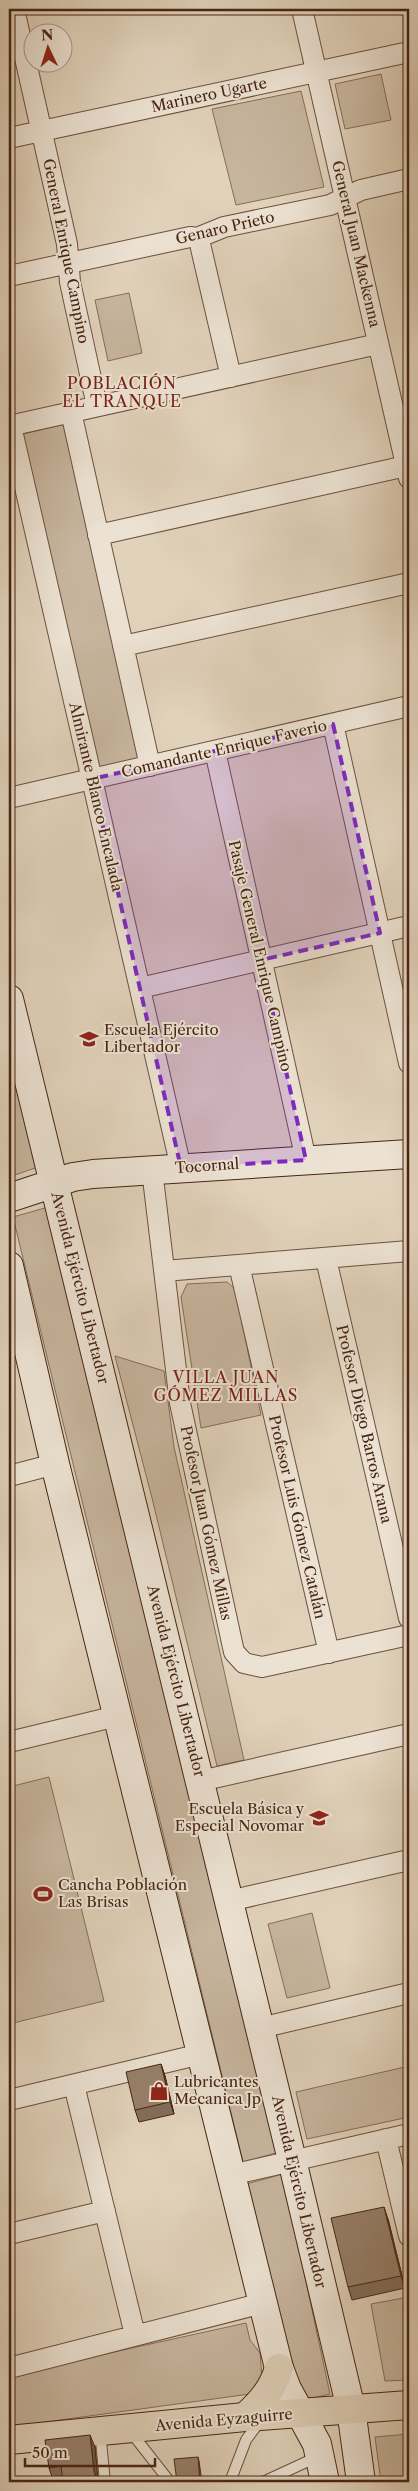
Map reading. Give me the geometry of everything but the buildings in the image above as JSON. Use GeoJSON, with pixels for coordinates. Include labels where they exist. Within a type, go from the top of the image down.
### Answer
{"type":"FeatureCollection","features":[{"type":"Feature","properties":{"kind":"main road","name":"Avenida Ejército Libertador"},"geometry":{"type":"LineString","coordinates":[[9,999],[292,2160],[351,2409],[361,2482]]}},
{"type":"Feature","properties":{"kind":"main road","name":"Tocornal"},"geometry":{"type":"LineString","coordinates":[[9,1198],[54,1183],[93,1174],[409,1154]]}},
{"type":"Feature","properties":{"kind":"main road"},"geometry":{"type":"LineString","coordinates":[[9,1266],[55,1464],[279,2368],[287,2389],[311,2430],[321,2456],[325,2482]]}},
{"type":"Feature","properties":{"kind":"main road"},"geometry":{"type":"LineString","coordinates":[[255,2416],[276,2379],[279,2368]]}},
{"type":"Feature","properties":{"kind":"main road","name":"Avenida Eyzaguirre"},"geometry":{"type":"LineString","coordinates":[[9,2440],[255,2416],[409,2405]]}},
{"type":"Feature","properties":{"kind":"street","name":"General Juan Mackenna"},"geometry":{"type":"LineString","coordinates":[[302,9],[408,472]]}},
{"type":"Feature","properties":{"kind":"street","name":"General Enrique Campino"},"geometry":{"type":"LineString","coordinates":[[17,11],[67,244],[70,282],[97,406]]}},
{"type":"Feature","properties":{"kind":"street","name":"Marinero Ugarte"},"geometry":{"type":"LineString","coordinates":[[9,138],[409,52]]}},
{"type":"Feature","properties":{"kind":"street","name":"Genaro Prieto"},"geometry":{"type":"LineString","coordinates":[[9,276],[190,237],[197,238],[224,227],[330,205],[361,190],[409,179]]}},
{"type":"Feature","properties":{"kind":"street"},"geometry":{"type":"LineString","coordinates":[[197,238],[231,377]]}},
{"type":"Feature","properties":{"kind":"street"},"geometry":{"type":"LineString","coordinates":[[10,426],[378,344]]}},
{"type":"Feature","properties":{"kind":"street"},"geometry":{"type":"LineString","coordinates":[[71,412],[150,766]]}},
{"type":"Feature","properties":{"kind":"street","name":"Almirante Blanco Encalada"},"geometry":{"type":"LineString","coordinates":[[10,426],[181,1168]]}},
{"type":"Feature","properties":{"kind":"street"},"geometry":{"type":"LineString","coordinates":[[98,535],[408,472]]}},
{"type":"Feature","properties":{"kind":"street"},"geometry":{"type":"LineString","coordinates":[[123,646],[409,583]]}},
{"type":"Feature","properties":{"kind":"street","name":"Comandante Enrique Faverio"},"geometry":{"type":"LineString","coordinates":[[9,798],[409,706]]}},
{"type":"Feature","properties":{"kind":"street"},"geometry":{"type":"LineString","coordinates":[[333,724],[409,1063]]}},
{"type":"Feature","properties":{"kind":"street","name":"Pasaje General Enrique Campino"},"geometry":{"type":"LineString","coordinates":[[215,751],[306,1160]]}},
{"type":"Feature","properties":{"kind":"street"},"geometry":{"type":"LineString","coordinates":[[140,988],[409,926]]}},
{"type":"Feature","properties":{"kind":"street","name":"Profesor Juan Gómez Millas"},"geometry":{"type":"LineString","coordinates":[[152,1170],[176,1372],[189,1446],[234,1652],[244,1663],[262,1668],[329,1653]]}},
{"type":"Feature","properties":{"kind":"street"},"geometry":{"type":"LineString","coordinates":[[164,1271],[409,1251]]}},
{"type":"Feature","properties":{"kind":"street","name":"Profesor Diego Barros Arana"},"geometry":{"type":"LineString","coordinates":[[326,1259],[409,1618]]}},
{"type":"Feature","properties":{"kind":"street","name":"Profesor Luis Gómez Catalán"},"geometry":{"type":"LineString","coordinates":[[239,1265],[329,1653]]}},
{"type":"Feature","properties":{"kind":"street"},"geometry":{"type":"LineString","coordinates":[[9,1476],[55,1464]]}},
{"type":"Feature","properties":{"kind":"street"},"geometry":{"type":"LineString","coordinates":[[329,1653],[409,1635]]}},
{"type":"Feature","properties":{"kind":"street"},"geometry":{"type":"LineString","coordinates":[[9,1742],[117,1716]]}},
{"type":"Feature","properties":{"kind":"street"},"geometry":{"type":"LineString","coordinates":[[200,1781],[409,1734]]}},
{"type":"Feature","properties":{"kind":"street"},"geometry":{"type":"LineString","coordinates":[[229,1901],[409,1860]]}},
{"type":"Feature","properties":{"kind":"street"},"geometry":{"type":"LineString","coordinates":[[260,2028],[409,1993]]}},
{"type":"Feature","properties":{"kind":"street"},"geometry":{"type":"LineString","coordinates":[[9,2100],[202,2054]]}},
{"type":"Feature","properties":{"kind":"street"},"geometry":{"type":"LineString","coordinates":[[74,2085],[135,2335]]}},
{"type":"Feature","properties":{"kind":"street"},"geometry":{"type":"LineString","coordinates":[[231,2175],[409,2134]]}},
{"type":"Feature","properties":{"kind":"street"},"geometry":{"type":"LineString","coordinates":[[386,2139],[409,2236]]}},
{"type":"Feature","properties":{"kind":"street"},"geometry":{"type":"LineString","coordinates":[[9,2234],[105,2211]]}},
{"type":"Feature","properties":{"kind":"street"},"geometry":{"type":"LineString","coordinates":[[9,2368],[263,2302]]}},
{"type":"Feature","properties":{"kind":"lane"},"geometry":{"type":"LineString","coordinates":[[230,2482],[255,2416]]}},
{"type":"Feature","properties":{"kind":"lane"},"geometry":{"type":"LineString","coordinates":[[128,2428],[170,2482]]}},
{"type":"Feature","properties":{"kind":"lane"},"geometry":{"type":"LineString","coordinates":[[100,2431],[105,2482]]}},
{"type":"Feature","properties":{"kind":"lane"},"geometry":{"type":"LineString","coordinates":[[263,2482],[321,2456]]}},
{"type":"Feature","properties":{"kind":"highlighted area"},"geometry":{"type":"Polygon","coordinates":[[[333,724],[380,933],[261,960],[306,1160],[181,1168],[92,779],[333,724]]]}},
{"type":"Feature","properties":{"kind":"shaded area"},"geometry":{"type":"Polygon","coordinates":[[[381,74],[391,120],[345,129],[335,84],[381,74]]]}},
{"type":"Feature","properties":{"kind":"shaded area"},"geometry":{"type":"Polygon","coordinates":[[[301,91],[324,187],[236,205],[212,109],[301,91]]]}},
{"type":"Feature","properties":{"kind":"shaded area"},"geometry":{"type":"Polygon","coordinates":[[[129,293],[142,353],[108,361],[95,300],[129,293]]]}},
{"type":"Feature","properties":{"kind":"shaded area"},"geometry":{"type":"Polygon","coordinates":[[[65,424],[141,753],[135,761],[96,769],[19,435],[65,424]]]}},
{"type":"Feature","properties":{"kind":"shaded area"},"geometry":{"type":"Polygon","coordinates":[[[9,1034],[41,1166],[9,1177],[9,1034]]]}},
{"type":"Feature","properties":{"kind":"shaded area"},"geometry":{"type":"Polygon","coordinates":[[[52,1206],[280,2152],[243,2162],[13,1217],[52,1206]]]}},
{"type":"Feature","properties":{"kind":"shaded area","name":"VILLA JUAN GÓMEZ MILLAS"},"geometry":{"type":"Polygon","coordinates":[[[227,1282],[235,1289],[261,1415],[201,1428],[181,1297],[187,1284],[227,1282]]]}},
{"type":"Feature","properties":{"kind":"shaded area"},"geometry":{"type":"Polygon","coordinates":[[[115,1356],[164,1371],[174,1447],[244,1760],[217,1766],[152,1498],[115,1356]]]}},
{"type":"Feature","properties":{"kind":"shaded area","name":"Cancha Población Las Brisas"},"geometry":{"type":"Polygon","coordinates":[[[49,1777],[104,2001],[9,2024],[9,1787],[49,1777]]]}},
{"type":"Feature","properties":{"kind":"shaded area"},"geometry":{"type":"Polygon","coordinates":[[[312,1913],[330,1988],[287,1998],[268,1924],[312,1913]]]}},
{"type":"Feature","properties":{"kind":"shaded area"},"geometry":{"type":"Polygon","coordinates":[[[409,2066],[409,2117],[307,2139],[296,2092],[409,2066]]]}},
{"type":"Feature","properties":{"kind":"shaded area"},"geometry":{"type":"Polygon","coordinates":[[[283,2174],[330,2394],[305,2400],[296,2390],[246,2184],[283,2174]]]}},
{"type":"Feature","properties":{"kind":"shaded area"},"geometry":{"type":"Polygon","coordinates":[[[409,2297],[409,2380],[385,2381],[371,2304],[409,2297]]]}},
{"type":"Feature","properties":{"kind":"shaded area"},"geometry":{"type":"Polygon","coordinates":[[[246,2323],[250,2340],[260,2353],[262,2377],[250,2394],[9,2427],[9,2375],[246,2323]]]}},
{"type":"Feature","properties":{"kind":"shaded area"},"geometry":{"type":"Polygon","coordinates":[[[409,2434],[409,2482],[381,2482],[375,2437],[409,2434]]]}},
{"type":"Feature","properties":{"kind":"place","name":"Escuela Ejército Libertador"},"geometry":{"type":"Point","coordinates":[89,1039]}},
{"type":"Feature","properties":{"kind":"place","name":"Escuela Básica y Especial Novomar"},"geometry":{"type":"Point","coordinates":[319,1818]}},
{"type":"Feature","properties":{"kind":"place","name":"Cancha Población Las Brisas"},"geometry":{"type":"Point","coordinates":[43,1894]}},
{"type":"Feature","properties":{"kind":"place","name":"Lubricantes Mecanica Jp"},"geometry":{"type":"Point","coordinates":[159,2091]}},
{"type":"Feature","properties":{"kind":"district","name":"POBLACIÓN EL TRANQUE"},"geometry":{"type":"Point","coordinates":[122,392]}},
{"type":"Feature","properties":{"kind":"district","name":"VILLA JUAN GÓMEZ MILLAS"},"geometry":{"type":"Point","coordinates":[226,1386]}}]}
